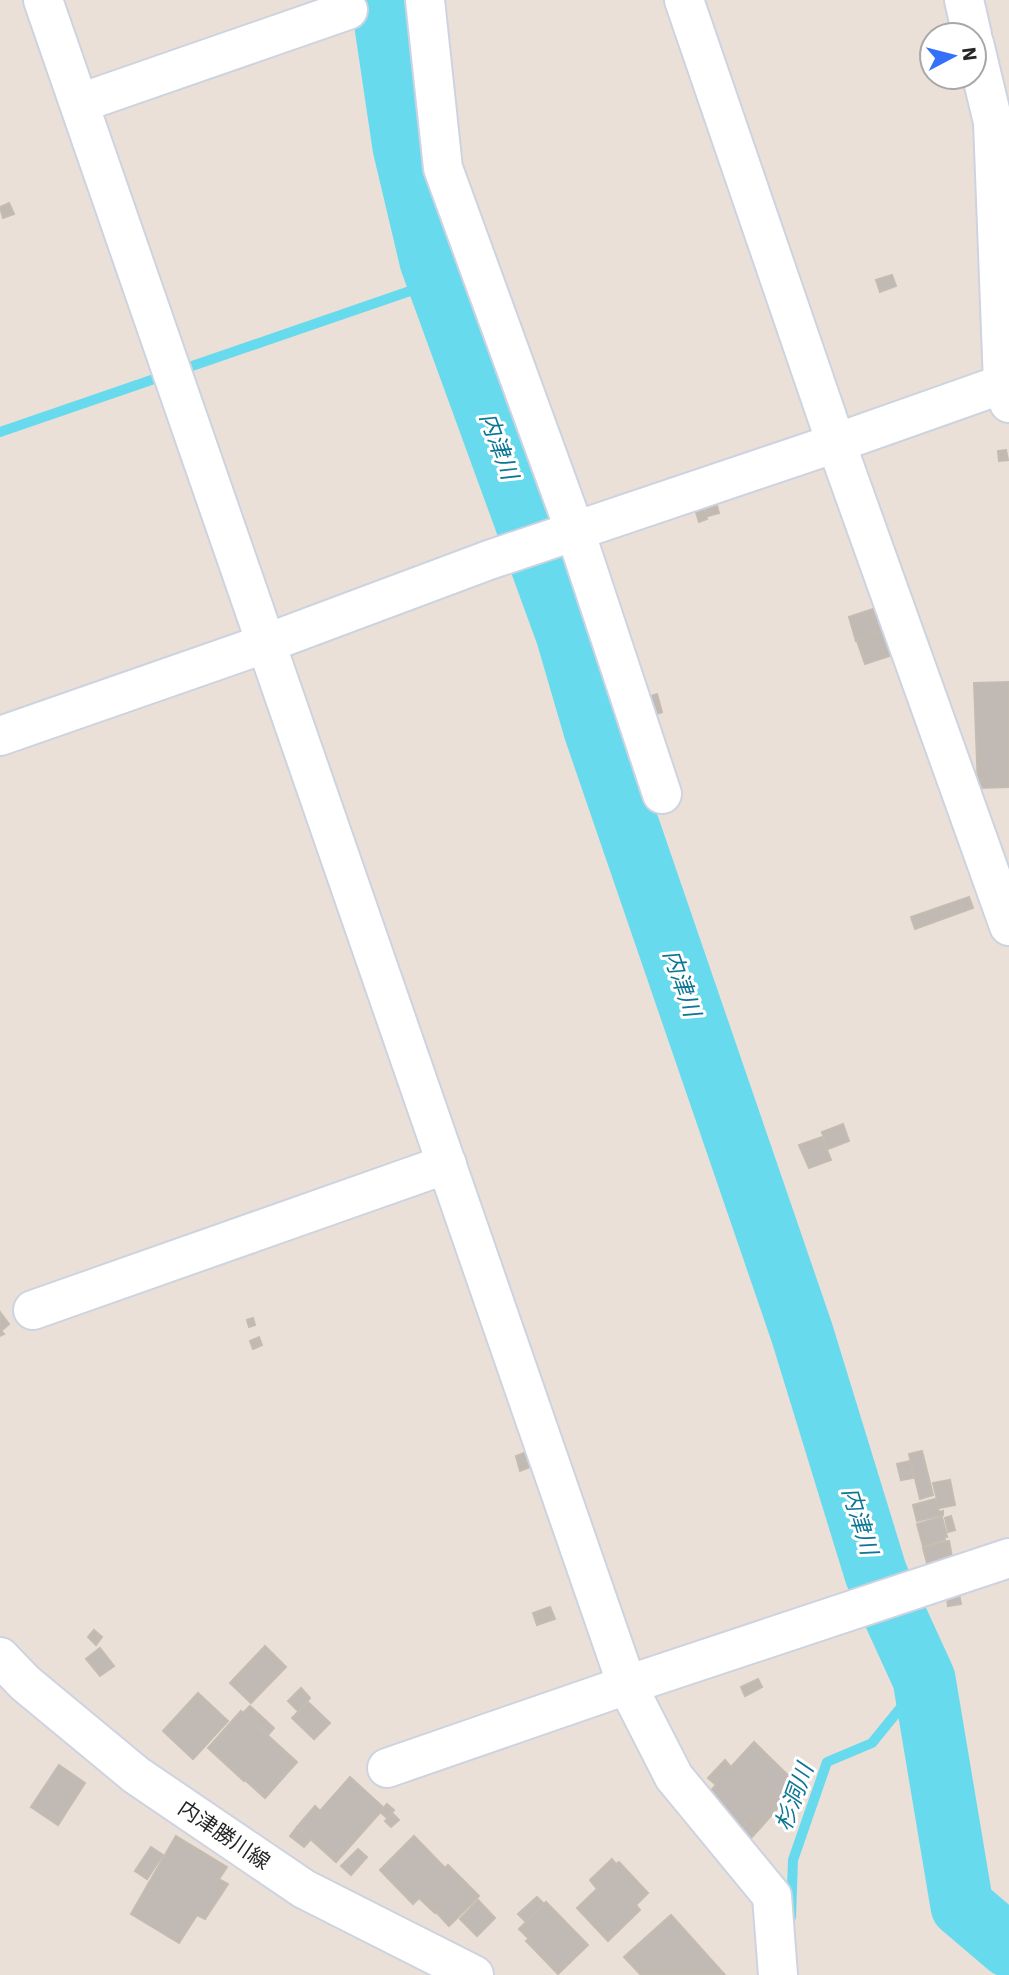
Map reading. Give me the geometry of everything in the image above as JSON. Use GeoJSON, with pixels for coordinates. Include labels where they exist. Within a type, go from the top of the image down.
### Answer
{"type":"FeatureCollection","features":[{"type":"Feature","properties":{"kind":"street"},"geometry":{"type":"LineString","coordinates":[[43,0],[627,1685],[674,1777],[772,1896],[778,1975]]}},
{"type":"Feature","properties":{"kind":"street"},"geometry":{"type":"LineString","coordinates":[[425,0],[443,168],[575,531],[662,794]]}},
{"type":"Feature","properties":{"kind":"street"},"geometry":{"type":"LineString","coordinates":[[684,0],[836,443],[1009,926]]}},
{"type":"Feature","properties":{"kind":"street"},"geometry":{"type":"LineString","coordinates":[[964,0],[969,21]]}},
{"type":"Feature","properties":{"kind":"street"},"geometry":{"type":"LineString","coordinates":[[80,103],[348,10]]}},
{"type":"Feature","properties":{"kind":"street"},"geometry":{"type":"LineString","coordinates":[[0,736],[267,643],[489,560],[836,443],[1006,394],[993,122],[986,91]]}},
{"type":"Feature","properties":{"kind":"street"},"geometry":{"type":"LineString","coordinates":[[33,1310],[447,1164]]}},
{"type":"Feature","properties":{"kind":"street"},"geometry":{"type":"LineString","coordinates":[[387,1768],[1009,1558]]}},
{"type":"Feature","properties":{"kind":"street","name":"内津勝川線"},"geometry":{"type":"LineString","coordinates":[[0,1657],[25,1683],[136,1775],[304,1889],[474,1975]]}},
{"type":"Feature","properties":{"kind":"building"},"geometry":{"type":"Polygon","coordinates":[[[9,203],[14,214],[3,218],[0,207],[9,203]]]}},
{"type":"Feature","properties":{"kind":"building"},"geometry":{"type":"Polygon","coordinates":[[[892,275],[896,286],[880,292],[876,280],[892,275]]]}},
{"type":"Feature","properties":{"kind":"building"},"geometry":{"type":"Polygon","coordinates":[[[1006,450],[1008,460],[999,461],[998,451],[1006,450]]]}},
{"type":"Feature","properties":{"kind":"building"},"geometry":{"type":"Polygon","coordinates":[[[716,502],[719,513],[708,516],[705,506],[716,502]]]}},
{"type":"Feature","properties":{"kind":"building"},"geometry":{"type":"Polygon","coordinates":[[[703,506],[707,519],[699,522],[695,509],[703,506]]]}},
{"type":"Feature","properties":{"kind":"building"},"geometry":{"type":"Polygon","coordinates":[[[879,607],[887,631],[856,641],[849,617],[879,607]]]}},
{"type":"Feature","properties":{"kind":"building"},"geometry":{"type":"Polygon","coordinates":[[[887,631],[895,654],[865,664],[857,641],[887,631]]]}},
{"type":"Feature","properties":{"kind":"building"},"geometry":{"type":"Polygon","coordinates":[[[1009,682],[1009,787],[978,788],[974,683],[1009,682]]]}},
{"type":"Feature","properties":{"kind":"building"},"geometry":{"type":"Polygon","coordinates":[[[657,694],[662,712],[645,718],[640,700],[657,694]]]}},
{"type":"Feature","properties":{"kind":"building"},"geometry":{"type":"Polygon","coordinates":[[[969,897],[973,908],[915,929],[911,917],[969,897]]]}},
{"type":"Feature","properties":{"kind":"building"},"geometry":{"type":"Polygon","coordinates":[[[843,1124],[849,1141],[828,1149],[822,1132],[843,1124]]]}},
{"type":"Feature","properties":{"kind":"building"},"geometry":{"type":"Polygon","coordinates":[[[822,1137],[831,1160],[809,1168],[799,1145],[822,1137]]]}},
{"type":"Feature","properties":{"kind":"building"},"geometry":{"type":"Polygon","coordinates":[[[0,1312],[9,1324],[1,1331],[4,1334],[0,1336],[0,1312]]]}},
{"type":"Feature","properties":{"kind":"building"},"geometry":{"type":"Polygon","coordinates":[[[253,1318],[255,1325],[249,1327],[247,1320],[253,1318]]]}},
{"type":"Feature","properties":{"kind":"building"},"geometry":{"type":"Polygon","coordinates":[[[259,1337],[262,1345],[253,1349],[250,1341],[259,1337]]]}},
{"type":"Feature","properties":{"kind":"building"},"geometry":{"type":"Polygon","coordinates":[[[529,1451],[533,1466],[520,1471],[516,1456],[529,1451]]]}},
{"type":"Feature","properties":{"kind":"building"},"geometry":{"type":"Polygon","coordinates":[[[922,1451],[933,1495],[920,1499],[909,1454],[922,1451]]]}},
{"type":"Feature","properties":{"kind":"building"},"geometry":{"type":"Polygon","coordinates":[[[910,1461],[913,1478],[901,1480],[897,1464],[910,1461]]]}},
{"type":"Feature","properties":{"kind":"building"},"geometry":{"type":"Polygon","coordinates":[[[950,1480],[955,1505],[939,1508],[933,1483],[950,1480]]]}},
{"type":"Feature","properties":{"kind":"building"},"geometry":{"type":"Polygon","coordinates":[[[935,1499],[939,1512],[943,1511],[943,1515],[917,1521],[913,1505],[935,1499]]]}},
{"type":"Feature","properties":{"kind":"building"},"geometry":{"type":"Polygon","coordinates":[[[951,1516],[955,1530],[948,1532],[945,1518],[951,1516]]]}},
{"type":"Feature","properties":{"kind":"building"},"geometry":{"type":"Polygon","coordinates":[[[942,1517],[947,1537],[944,1537],[945,1540],[923,1546],[917,1524],[942,1517]]]}},
{"type":"Feature","properties":{"kind":"building"},"geometry":{"type":"Polygon","coordinates":[[[949,1541],[952,1557],[928,1567],[923,1548],[949,1541]]]}},
{"type":"Feature","properties":{"kind":"building"},"geometry":{"type":"Polygon","coordinates":[[[958,1589],[961,1604],[948,1606],[946,1591],[958,1589]]]}},
{"type":"Feature","properties":{"kind":"building"},"geometry":{"type":"Polygon","coordinates":[[[550,1607],[555,1619],[537,1625],[533,1613],[550,1607]]]}},
{"type":"Feature","properties":{"kind":"building"},"geometry":{"type":"Polygon","coordinates":[[[94,1630],[102,1637],[96,1645],[88,1637],[94,1630]]]}},
{"type":"Feature","properties":{"kind":"building"},"geometry":{"type":"Polygon","coordinates":[[[265,1646],[286,1667],[251,1703],[230,1683],[265,1646]]]}},
{"type":"Feature","properties":{"kind":"building"},"geometry":{"type":"Polygon","coordinates":[[[100,1648],[114,1666],[100,1676],[86,1659],[100,1648]]]}},
{"type":"Feature","properties":{"kind":"building"},"geometry":{"type":"Polygon","coordinates":[[[758,1679],[762,1687],[745,1696],[741,1687],[758,1679]]]}},
{"type":"Feature","properties":{"kind":"building"},"geometry":{"type":"Polygon","coordinates":[[[301,1688],[310,1698],[298,1711],[288,1701],[301,1688]]]}},
{"type":"Feature","properties":{"kind":"building"},"geometry":{"type":"Polygon","coordinates":[[[198,1693],[228,1721],[193,1759],[163,1731],[198,1693]]]}},
{"type":"Feature","properties":{"kind":"building"},"geometry":{"type":"Polygon","coordinates":[[[308,1702],[330,1723],[314,1739],[292,1718],[308,1702]]]}},
{"type":"Feature","properties":{"kind":"building"},"geometry":{"type":"Polygon","coordinates":[[[250,1706],[274,1728],[268,1735],[243,1713],[250,1706]]]}},
{"type":"Feature","properties":{"kind":"building"},"geometry":{"type":"Polygon","coordinates":[[[241,1711],[297,1762],[265,1798],[208,1748],[241,1711]]]}},
{"type":"Feature","properties":{"kind":"building"},"geometry":{"type":"Polygon","coordinates":[[[754,1742],[798,1785],[761,1827],[751,1817],[741,1829],[705,1797],[716,1785],[708,1778],[725,1760],[731,1767],[754,1742]]]}},
{"type":"Feature","properties":{"kind":"building"},"geometry":{"type":"Polygon","coordinates":[[[59,1765],[85,1783],[58,1825],[31,1807],[59,1765]]]}},
{"type":"Feature","properties":{"kind":"building"},"geometry":{"type":"Polygon","coordinates":[[[350,1777],[384,1808],[336,1862],[297,1827],[315,1806],[320,1811],[350,1777]]]}},
{"type":"Feature","properties":{"kind":"building"},"geometry":{"type":"Polygon","coordinates":[[[387,1804],[394,1810],[387,1818],[380,1812],[387,1804]]]}},
{"type":"Feature","properties":{"kind":"building"},"geometry":{"type":"Polygon","coordinates":[[[393,1814],[399,1820],[391,1827],[385,1821],[393,1814]]]}},
{"type":"Feature","properties":{"kind":"building"},"geometry":{"type":"Polygon","coordinates":[[[751,1817],[761,1827],[751,1838],[741,1829],[751,1817]]]}},
{"type":"Feature","properties":{"kind":"building"},"geometry":{"type":"Polygon","coordinates":[[[297,1827],[311,1839],[304,1847],[290,1836],[297,1827]]]}},
{"type":"Feature","properties":{"kind":"building"},"geometry":{"type":"Polygon","coordinates":[[[176,1836],[227,1867],[219,1879],[228,1884],[205,1919],[197,1915],[179,1943],[131,1914],[176,1836]]]}},
{"type":"Feature","properties":{"kind":"building"},"geometry":{"type":"Polygon","coordinates":[[[414,1836],[445,1868],[448,1865],[466,1883],[435,1913],[419,1898],[413,1904],[380,1870],[414,1836]]]}},
{"type":"Feature","properties":{"kind":"building"},"geometry":{"type":"Polygon","coordinates":[[[151,1847],[163,1855],[147,1879],[135,1871],[151,1847]]]}},
{"type":"Feature","properties":{"kind":"building"},"geometry":{"type":"Polygon","coordinates":[[[358,1849],[367,1857],[351,1875],[341,1866],[358,1849]]]}},
{"type":"Feature","properties":{"kind":"building"},"geometry":{"type":"Polygon","coordinates":[[[612,1859],[616,1864],[619,1862],[648,1893],[636,1905],[640,1910],[608,1941],[577,1908],[597,1889],[590,1880],[612,1859]]]}},
{"type":"Feature","properties":{"kind":"building"},"geometry":{"type":"Polygon","coordinates":[[[466,1883],[479,1896],[449,1926],[436,1912],[466,1883]]]}},
{"type":"Feature","properties":{"kind":"building"},"geometry":{"type":"Polygon","coordinates":[[[537,1897],[544,1904],[526,1922],[518,1914],[537,1897]]]}},
{"type":"Feature","properties":{"kind":"building"},"geometry":{"type":"Polygon","coordinates":[[[478,1900],[495,1918],[477,1936],[460,1919],[478,1900]]]}},
{"type":"Feature","properties":{"kind":"building"},"geometry":{"type":"Polygon","coordinates":[[[546,1902],[588,1945],[558,1974],[526,1941],[529,1939],[519,1929],[546,1902]]]}},
{"type":"Feature","properties":{"kind":"building"},"geometry":{"type":"Polygon","coordinates":[[[671,1915],[725,1975],[641,1975],[624,1957],[671,1915]]]}},
{"type":"Feature","properties":{"kind":"waterway","name":"内津川"},"geometry":{"type":"LineString","coordinates":[[385,0],[386,26],[404,147],[431,261],[567,634],[595,730],[802,1333],[876,1574],[924,1679],[962,1906],[1009,1946]]}},
{"type":"Feature","properties":{"kind":"waterway"},"geometry":{"type":"LineString","coordinates":[[0,432],[413,290],[431,261]]}},
{"type":"Feature","properties":{"kind":"waterway","name":"杉洞川"},"geometry":{"type":"LineString","coordinates":[[791,1917],[793,1860],[827,1762],[872,1743],[924,1679]]}}]}
